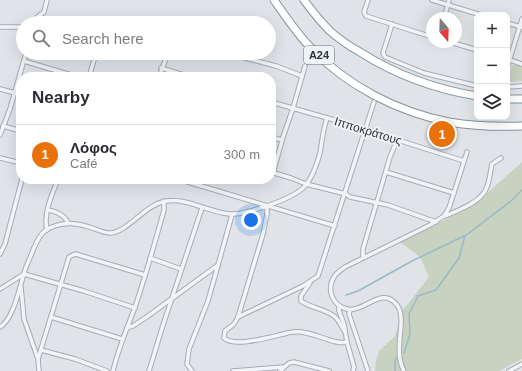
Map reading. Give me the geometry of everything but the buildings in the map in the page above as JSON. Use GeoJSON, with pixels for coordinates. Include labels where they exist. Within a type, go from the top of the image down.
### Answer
{"type":"FeatureCollection","features":[{"type":"Feature","properties":{"kind":"highway","name":"Α24"},"geometry":{"type":"LineString","coordinates":[[274,0],[312,49],[342,74],[377,96],[404,108],[448,122],[486,126],[522,126]]}},
{"type":"Feature","properties":{"kind":"highway","name":"Α24"},"geometry":{"type":"LineString","coordinates":[[304,0],[331,32],[353,49],[377,64],[421,82],[474,95]]}},
{"type":"Feature","properties":{"kind":"highway"},"geometry":{"type":"LineString","coordinates":[[510,99],[522,99]]}},
{"type":"Feature","properties":{"kind":"street"},"geometry":{"type":"LineString","coordinates":[[38,16],[44,12],[47,0]]}},
{"type":"Feature","properties":{"kind":"street"},"geometry":{"type":"LineString","coordinates":[[368,0],[365,14],[369,17],[426,35]]}},
{"type":"Feature","properties":{"kind":"street"},"geometry":{"type":"LineString","coordinates":[[432,0],[474,13]]}},
{"type":"Feature","properties":{"kind":"street"},"geometry":{"type":"LineString","coordinates":[[446,12],[449,0]]}},
{"type":"Feature","properties":{"kind":"street"},"geometry":{"type":"LineString","coordinates":[[510,54],[521,27],[522,19]]}},
{"type":"Feature","properties":{"kind":"street"},"geometry":{"type":"LineString","coordinates":[[392,24],[383,53],[385,57],[424,73],[474,85]]}},
{"type":"Feature","properties":{"kind":"street"},"geometry":{"type":"LineString","coordinates":[[510,24],[521,27]]}},
{"type":"Feature","properties":{"kind":"street"},"geometry":{"type":"LineString","coordinates":[[0,27],[16,27]]}},
{"type":"Feature","properties":{"kind":"street"},"geometry":{"type":"LineString","coordinates":[[462,46],[474,49]]}},
{"type":"Feature","properties":{"kind":"street"},"geometry":{"type":"LineString","coordinates":[[90,72],[94,60]]}},
{"type":"Feature","properties":{"kind":"street"},"geometry":{"type":"LineString","coordinates":[[160,72],[165,60]]}},
{"type":"Feature","properties":{"kind":"street"},"geometry":{"type":"LineString","coordinates":[[253,60],[276,66],[302,76]]}},
{"type":"Feature","properties":{"kind":"street"},"geometry":{"type":"LineString","coordinates":[[510,60],[522,64]]}},
{"type":"Feature","properties":{"kind":"street"},"geometry":{"type":"LineString","coordinates":[[21,72],[24,61],[61,72]]}},
{"type":"Feature","properties":{"kind":"street"},"geometry":{"type":"LineString","coordinates":[[276,160],[305,66]]}},
{"type":"Feature","properties":{"kind":"street"},"geometry":{"type":"LineString","coordinates":[[161,68],[174,72]]}},
{"type":"Feature","properties":{"kind":"street"},"geometry":{"type":"LineString","coordinates":[[510,87],[522,86]]}},
{"type":"Feature","properties":{"kind":"street"},"geometry":{"type":"LineString","coordinates":[[0,89],[15,92]]}},
{"type":"Feature","properties":{"kind":"street"},"geometry":{"type":"LineString","coordinates":[[0,135],[16,89]]}},
{"type":"Feature","properties":{"kind":"street"},"geometry":{"type":"LineString","coordinates":[[345,332],[336,318],[317,308],[308,306],[301,301],[301,296],[311,281],[320,273],[374,102]]}},
{"type":"Feature","properties":{"kind":"street","name":"Ιπποκράτους"},"geometry":{"type":"LineString","coordinates":[[276,103],[464,161]]}},
{"type":"Feature","properties":{"kind":"street"},"geometry":{"type":"LineString","coordinates":[[0,327],[7,320],[38,239],[47,230],[59,224],[68,223],[113,233],[151,207],[164,201],[175,201],[232,215],[267,206],[301,190],[306,184],[318,160],[327,118]]}},
{"type":"Feature","properties":{"kind":"street"},"geometry":{"type":"LineString","coordinates":[[3,126],[16,130]]}},
{"type":"Feature","properties":{"kind":"street"},"geometry":{"type":"LineString","coordinates":[[276,138],[282,140]]}},
{"type":"Feature","properties":{"kind":"street"},"geometry":{"type":"LineString","coordinates":[[363,258],[363,249],[397,140]]}},
{"type":"Feature","properties":{"kind":"street"},"geometry":{"type":"LineString","coordinates":[[444,216],[449,208],[467,152]]}},
{"type":"Feature","properties":{"kind":"street"},"geometry":{"type":"LineString","coordinates":[[0,158],[16,162]]}},
{"type":"Feature","properties":{"kind":"street"},"geometry":{"type":"LineString","coordinates":[[404,371],[399,354],[401,314],[396,304],[388,299],[379,298],[358,308],[350,310],[339,306],[335,302],[331,293],[331,282],[333,278],[345,267],[472,203],[486,190],[492,164],[501,158]]}},
{"type":"Feature","properties":{"kind":"street"},"geometry":{"type":"LineString","coordinates":[[386,172],[454,193]]}},
{"type":"Feature","properties":{"kind":"street"},"geometry":{"type":"LineString","coordinates":[[276,174],[306,184],[346,194],[350,197],[388,205],[436,222]]}},
{"type":"Feature","properties":{"kind":"street"},"geometry":{"type":"LineString","coordinates":[[0,254],[5,244],[21,184]]}},
{"type":"Feature","properties":{"kind":"street"},"geometry":{"type":"LineString","coordinates":[[47,230],[45,224],[50,199],[56,184]]}},
{"type":"Feature","properties":{"kind":"street"},"geometry":{"type":"LineString","coordinates":[[194,184],[335,226]]}},
{"type":"Feature","properties":{"kind":"street"},"geometry":{"type":"LineString","coordinates":[[113,371],[122,339],[135,308],[145,275],[164,210],[164,201]]}},
{"type":"Feature","properties":{"kind":"street"},"geometry":{"type":"LineString","coordinates":[[267,206],[263,234],[238,317],[234,324],[224,333],[224,338],[228,342],[236,342],[268,339],[300,331],[338,342],[347,342]]}},
{"type":"Feature","properties":{"kind":"street"},"geometry":{"type":"LineString","coordinates":[[149,371],[171,299],[202,208]]}},
{"type":"Feature","properties":{"kind":"street"},"geometry":{"type":"LineString","coordinates":[[48,210],[53,211],[65,218],[68,223]]}},
{"type":"Feature","properties":{"kind":"street"},"geometry":{"type":"LineString","coordinates":[[192,371],[187,364],[189,349],[208,301],[232,215]]}},
{"type":"Feature","properties":{"kind":"street"},"geometry":{"type":"LineString","coordinates":[[38,359],[69,257],[75,254],[145,275]]}},
{"type":"Feature","properties":{"kind":"street"},"geometry":{"type":"LineString","coordinates":[[150,258],[181,269]]}},
{"type":"Feature","properties":{"kind":"street"},"geometry":{"type":"LineString","coordinates":[[127,328],[138,323],[218,264]]}},
{"type":"Feature","properties":{"kind":"street"},"geometry":{"type":"LineString","coordinates":[[0,289],[24,274],[61,284],[135,308]]}},
{"type":"Feature","properties":{"kind":"street"},"geometry":{"type":"LineString","coordinates":[[238,317],[311,281]]}},
{"type":"Feature","properties":{"kind":"street"},"geometry":{"type":"LineString","coordinates":[[21,284],[24,319],[38,359],[39,371]]}},
{"type":"Feature","properties":{"kind":"street"},"geometry":{"type":"LineString","coordinates":[[339,306],[354,371]]}},
{"type":"Feature","properties":{"kind":"street"},"geometry":{"type":"LineString","coordinates":[[350,310],[349,314],[368,371]]}},
{"type":"Feature","properties":{"kind":"street"},"geometry":{"type":"LineString","coordinates":[[51,317],[122,339]]}},
{"type":"Feature","properties":{"kind":"street"},"geometry":{"type":"LineString","coordinates":[[41,350],[75,359],[107,371]]}},
{"type":"Feature","properties":{"kind":"street"},"geometry":{"type":"LineString","coordinates":[[280,371],[290,362],[296,362],[328,371]]}},
{"type":"Feature","properties":{"kind":"street"},"geometry":{"type":"LineString","coordinates":[[509,371],[522,364]]}},
{"type":"Feature","properties":{"kind":"street"},"geometry":{"type":"LineString","coordinates":[[233,371],[285,367]]}},
{"type":"Feature","properties":{"kind":"green space"},"geometry":{"type":"Polygon","coordinates":[[[515,64],[522,66],[522,81],[510,82],[510,72],[512,66],[515,64]]]}},
{"type":"Feature","properties":{"kind":"green space"},"geometry":{"type":"Polygon","coordinates":[[[522,162],[522,359],[499,371],[375,371],[379,351],[395,336],[403,310],[429,277],[420,257],[400,242],[475,204],[522,162]]]}},
{"type":"Feature","properties":{"kind":"waterway"},"geometry":{"type":"LineString","coordinates":[[404,353],[410,334],[409,314],[418,296],[436,290],[459,258],[465,236],[511,201],[522,190]]}},
{"type":"Feature","properties":{"kind":"waterway"},"geometry":{"type":"LineString","coordinates":[[346,295],[358,291],[412,261],[464,236]]}},
{"type":"Feature","properties":{"kind":"waterway"},"geometry":{"type":"LineString","coordinates":[[395,371],[396,358]]}},
{"type":"Feature","properties":{"kind":"place","name":"Λόφος"},"geometry":{"type":"Point","coordinates":[442,134]}}]}
